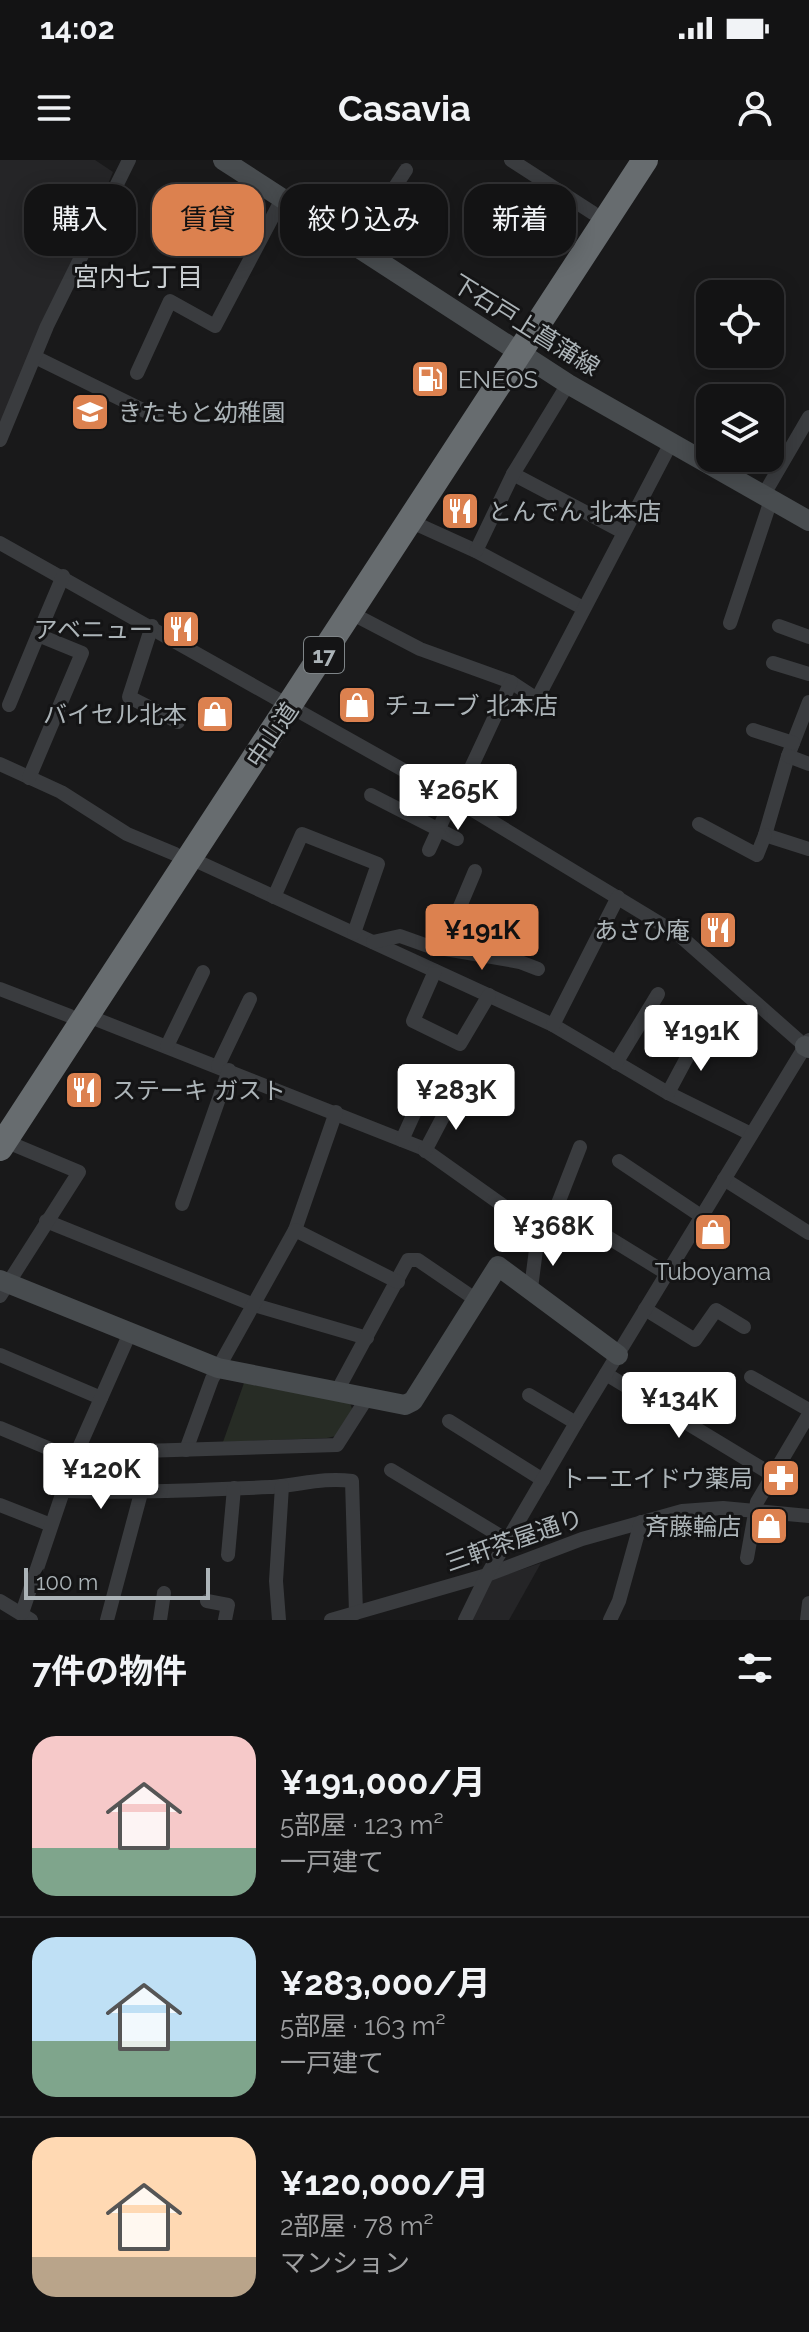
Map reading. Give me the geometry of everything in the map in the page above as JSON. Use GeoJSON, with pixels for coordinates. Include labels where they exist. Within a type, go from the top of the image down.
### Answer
{"type":"FeatureCollection","features":[{"type":"Feature","properties":{"kind":"highway","name":"中山道"},"geometry":{"type":"LineString","coordinates":[[284,703],[351,613],[412,522],[593,213],[643,162]]}},
{"type":"Feature","properties":{"kind":"highway","name":"中山道"},"geometry":{"type":"LineString","coordinates":[[2,1137],[514,349],[643,162]]}},
{"type":"Feature","properties":{"kind":"street"},"geometry":{"type":"LineString","coordinates":[[0,440],[35,357],[129,160]]}},
{"type":"Feature","properties":{"kind":"street","name":"下石戸上菖蒲線"},"geometry":{"type":"LineString","coordinates":[[223,160],[280,198]]}},
{"type":"Feature","properties":{"kind":"street"},"geometry":{"type":"LineString","coordinates":[[511,160],[593,213]]}},
{"type":"Feature","properties":{"kind":"street"},"geometry":{"type":"LineString","coordinates":[[397,184],[406,170]]}},
{"type":"Feature","properties":{"kind":"street"},"geometry":{"type":"LineString","coordinates":[[137,373],[170,301],[215,326],[280,203]]}},
{"type":"Feature","properties":{"kind":"street","name":"下石戸上菖蒲線"},"geometry":{"type":"LineString","coordinates":[[368,256],[568,384],[809,521]]}},
{"type":"Feature","properties":{"kind":"street"},"geometry":{"type":"LineString","coordinates":[[35,357],[157,417]]}},
{"type":"Feature","properties":{"kind":"street"},"geometry":{"type":"LineString","coordinates":[[476,551],[513,474],[568,384]]}},
{"type":"Feature","properties":{"kind":"street"},"geometry":{"type":"LineString","coordinates":[[730,623],[767,498],[809,417]]}},
{"type":"Feature","properties":{"kind":"street"},"geometry":{"type":"LineString","coordinates":[[351,613],[420,649],[511,682],[537,699],[671,443]]}},
{"type":"Feature","properties":{"kind":"street"},"geometry":{"type":"LineString","coordinates":[[513,474],[623,532]]}},
{"type":"Feature","properties":{"kind":"street"},"geometry":{"type":"LineString","coordinates":[[412,522],[476,551],[583,608]]}},
{"type":"Feature","properties":{"kind":"street"},"geometry":{"type":"LineString","coordinates":[[0,543],[152,626],[618,897],[679,935],[808,1045],[576,1423],[487,1575],[465,1620]]}},
{"type":"Feature","properties":{"kind":"street"},"geometry":{"type":"LineString","coordinates":[[9,705],[63,576]]}},
{"type":"Feature","properties":{"kind":"street"},"geometry":{"type":"LineString","coordinates":[[152,626],[129,697],[178,722]]}},
{"type":"Feature","properties":{"kind":"street"},"geometry":{"type":"LineString","coordinates":[[779,626],[809,637]]}},
{"type":"Feature","properties":{"kind":"street"},"geometry":{"type":"LineString","coordinates":[[29,778],[82,653],[38,635]]}},
{"type":"Feature","properties":{"kind":"street"},"geometry":{"type":"LineString","coordinates":[[773,663],[809,674]]}},
{"type":"Feature","properties":{"kind":"street"},"geometry":{"type":"LineString","coordinates":[[429,850],[511,682]]}},
{"type":"Feature","properties":{"kind":"street"},"geometry":{"type":"LineString","coordinates":[[699,824],[757,855],[809,702]]}},
{"type":"Feature","properties":{"kind":"street"},"geometry":{"type":"LineString","coordinates":[[753,730],[791,749],[809,764]]}},
{"type":"Feature","properties":{"kind":"street"},"geometry":{"type":"LineString","coordinates":[[0,764],[61,792],[127,834],[274,897],[553,1025],[668,1093],[751,1134]]}},
{"type":"Feature","properties":{"kind":"street"},"geometry":{"type":"LineString","coordinates":[[371,795],[457,839]]}},
{"type":"Feature","properties":{"kind":"street"},"geometry":{"type":"LineString","coordinates":[[274,897],[302,834],[378,864],[354,933]]}},
{"type":"Feature","properties":{"kind":"street"},"geometry":{"type":"LineString","coordinates":[[765,835],[809,849]]}},
{"type":"Feature","properties":{"kind":"street"},"geometry":{"type":"LineString","coordinates":[[442,949],[475,871]]}},
{"type":"Feature","properties":{"kind":"street"},"geometry":{"type":"LineString","coordinates":[[553,1025],[618,897]]}},
{"type":"Feature","properties":{"kind":"street"},"geometry":{"type":"LineString","coordinates":[[373,942],[400,936],[442,949],[520,962],[538,969]]}},
{"type":"Feature","properties":{"kind":"street"},"geometry":{"type":"LineString","coordinates":[[458,981],[475,956]]}},
{"type":"Feature","properties":{"kind":"street"},"geometry":{"type":"LineString","coordinates":[[435,971],[413,1021],[460,1044],[489,995]]}},
{"type":"Feature","properties":{"kind":"street"},"geometry":{"type":"LineString","coordinates":[[167,1046],[203,972]]}},
{"type":"Feature","properties":{"kind":"street"},"geometry":{"type":"LineString","coordinates":[[0,989],[167,1046],[402,1140],[425,1151],[505,1207],[537,1242]]}},
{"type":"Feature","properties":{"kind":"street"},"geometry":{"type":"LineString","coordinates":[[616,1063],[658,994]]}},
{"type":"Feature","properties":{"kind":"street"},"geometry":{"type":"LineString","coordinates":[[182,1204],[224,1068],[250,999]]}},
{"type":"Feature","properties":{"kind":"street"},"geometry":{"type":"LineString","coordinates":[[668,1093],[699,1035]]}},
{"type":"Feature","properties":{"kind":"street"},"geometry":{"type":"LineString","coordinates":[[402,1140],[431,1076]]}},
{"type":"Feature","properties":{"kind":"street"},"geometry":{"type":"LineString","coordinates":[[425,1151],[454,1096]]}},
{"type":"Feature","properties":{"kind":"street"},"geometry":{"type":"LineString","coordinates":[[186,1450],[218,1368],[295,1230],[336,1112]]}},
{"type":"Feature","properties":{"kind":"street"},"geometry":{"type":"LineString","coordinates":[[2,1137],[79,1172],[2,1287],[218,1368],[336,1393],[409,1404],[498,1266],[618,1355]]}},
{"type":"Feature","properties":{"kind":"street"},"geometry":{"type":"LineString","coordinates":[[531,1288],[537,1242],[557,1206],[580,1147]]}},
{"type":"Feature","properties":{"kind":"street"},"geometry":{"type":"LineString","coordinates":[[619,1161],[701,1216]]}},
{"type":"Feature","properties":{"kind":"street"},"geometry":{"type":"LineString","coordinates":[[724,1179],[806,1226]]}},
{"type":"Feature","properties":{"kind":"street"},"geometry":{"type":"LineString","coordinates":[[557,1206],[666,1273]]}},
{"type":"Feature","properties":{"kind":"street"},"geometry":{"type":"LineString","coordinates":[[46,1221],[254,1305],[367,1338]]}},
{"type":"Feature","properties":{"kind":"street"},"geometry":{"type":"LineString","coordinates":[[295,1230],[398,1282]]}},
{"type":"Feature","properties":{"kind":"street"},"geometry":{"type":"LineString","coordinates":[[336,1393],[408,1260],[413,1258],[475,1299]]}},
{"type":"Feature","properties":{"kind":"street"},"geometry":{"type":"LineString","coordinates":[[645,1309],[695,1340],[716,1310],[744,1327]]}},
{"type":"Feature","properties":{"kind":"street"},"geometry":{"type":"LineString","coordinates":[[2,1606],[26,1616],[63,1491],[129,1335]]}},
{"type":"Feature","properties":{"kind":"street"},"geometry":{"type":"LineString","coordinates":[[0,1355],[101,1398]]}},
{"type":"Feature","properties":{"kind":"street"},"geometry":{"type":"LineString","coordinates":[[606,1374],[771,1474]]}},
{"type":"Feature","properties":{"kind":"street"},"geometry":{"type":"LineString","coordinates":[[747,1558],[757,1502],[809,1412],[751,1377]]}},
{"type":"Feature","properties":{"kind":"street"},"geometry":{"type":"LineString","coordinates":[[529,1395],[576,1423]]}},
{"type":"Feature","properties":{"kind":"street"},"geometry":{"type":"LineString","coordinates":[[0,1428],[76,1456],[337,1445],[367,1398]]}},
{"type":"Feature","properties":{"kind":"street"},"geometry":{"type":"LineString","coordinates":[[449,1421],[543,1480]]}},
{"type":"Feature","properties":{"kind":"street"},"geometry":{"type":"LineString","coordinates":[[391,1470],[507,1540]]}},
{"type":"Feature","properties":{"kind":"street"},"geometry":{"type":"LineString","coordinates":[[63,1491],[141,1493],[282,1486],[331,1478],[352,1481],[356,1613]]}},
{"type":"Feature","properties":{"kind":"street"},"geometry":{"type":"LineString","coordinates":[[279,1620],[276,1581],[282,1486]]}},
{"type":"Feature","properties":{"kind":"street"},"geometry":{"type":"LineString","coordinates":[[228,1555],[234,1488]]}},
{"type":"Feature","properties":{"kind":"street"},"geometry":{"type":"LineString","coordinates":[[107,1620],[141,1493]]}},
{"type":"Feature","properties":{"kind":"street"},"geometry":{"type":"LineString","coordinates":[[0,1505],[51,1525]]}},
{"type":"Feature","properties":{"kind":"street","name":"三軒茶屋通り"},"geometry":{"type":"LineString","coordinates":[[331,1620],[356,1613],[380,1613],[582,1539],[682,1511],[723,1508],[809,1516]]}},
{"type":"Feature","properties":{"kind":"street"},"geometry":{"type":"LineString","coordinates":[[610,1620],[619,1601],[641,1522]]}},
{"type":"Feature","properties":{"kind":"street"},"geometry":{"type":"LineString","coordinates":[[160,1620],[164,1593]]}},
{"type":"Feature","properties":{"kind":"street"},"geometry":{"type":"LineString","coordinates":[[207,1601],[228,1605],[225,1620]]}},
{"type":"Feature","properties":{"kind":"street"},"geometry":{"type":"LineString","coordinates":[[807,1620],[809,1603]]}},
{"type":"Feature","properties":{"kind":"shaded area"},"geometry":{"type":"Polygon","coordinates":[[[0,160],[95,160],[113,172],[108,184],[24,184],[24,256],[78,256],[0,440],[0,160]]]}},
{"type":"Feature","properties":{"kind":"shaded area"},"geometry":{"type":"Polygon","coordinates":[[[244,1383],[350,1403],[352,1409],[336,1436],[223,1442],[244,1383]]]}},
{"type":"Feature","properties":{"kind":"shaded area"},"geometry":{"type":"Polygon","coordinates":[[[541,1563],[509,1620],[471,1620],[490,1580],[541,1563]]]}},
{"type":"Feature","properties":{"kind":"place","name":"ENEOS"},"geometry":{"type":"Point","coordinates":[430,379]}},
{"type":"Feature","properties":{"kind":"place","name":"きたもと幼稚園"},"geometry":{"type":"Point","coordinates":[90,412]}},
{"type":"Feature","properties":{"kind":"place","name":"とんでん 北本店"},"geometry":{"type":"Point","coordinates":[460,511]}},
{"type":"Feature","properties":{"kind":"place","name":"アベニュー"},"geometry":{"type":"Point","coordinates":[181,629]}},
{"type":"Feature","properties":{"kind":"place","name":"チューブ 北本店"},"geometry":{"type":"Point","coordinates":[357,705]}},
{"type":"Feature","properties":{"kind":"place","name":"バイセル北本"},"geometry":{"type":"Point","coordinates":[215,714]}},
{"type":"Feature","properties":{"kind":"place","name":"あさひ庵"},"geometry":{"type":"Point","coordinates":[718,930]}},
{"type":"Feature","properties":{"kind":"place","name":"ステーキ ガスト"},"geometry":{"type":"Point","coordinates":[84,1090]}},
{"type":"Feature","properties":{"kind":"place","name":"Tuboyama"},"geometry":{"type":"Point","coordinates":[713,1232]}},
{"type":"Feature","properties":{"kind":"place","name":"トーエイドウ薬局"},"geometry":{"type":"Point","coordinates":[781,1478]}},
{"type":"Feature","properties":{"kind":"place","name":"斉藤輪店"},"geometry":{"type":"Point","coordinates":[769,1526]}},
{"type":"Feature","properties":{"kind":"district","name":"宮内七丁目"},"geometry":{"type":"Point","coordinates":[138,277]}}]}
